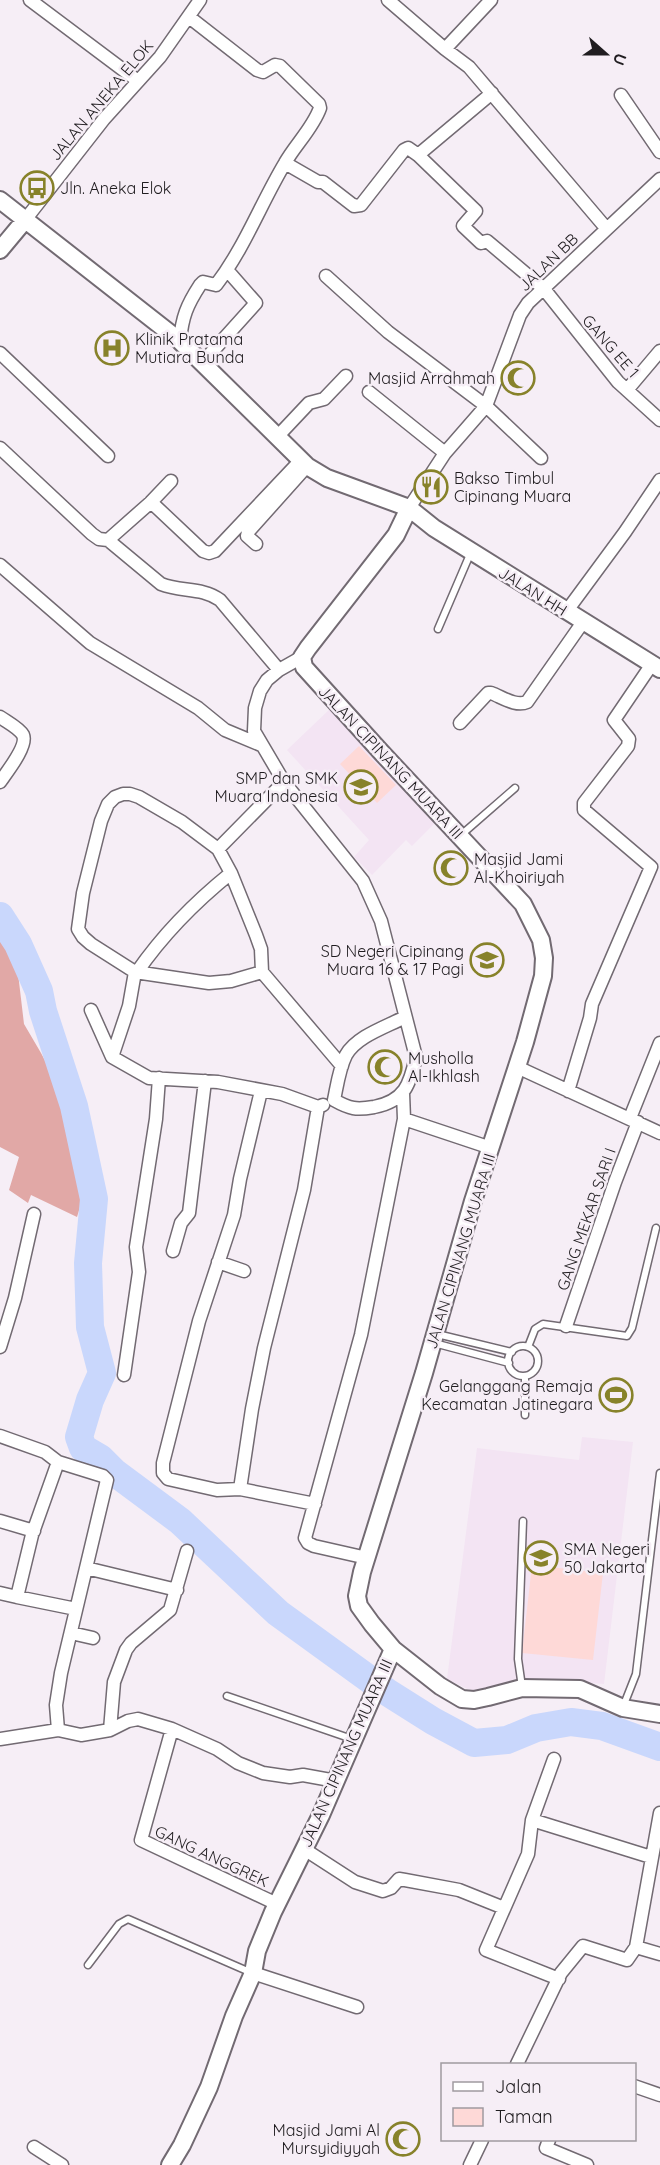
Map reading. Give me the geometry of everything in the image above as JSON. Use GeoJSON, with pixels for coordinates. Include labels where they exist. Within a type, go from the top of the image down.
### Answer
{"type":"FeatureCollection","features":[{"type":"Feature","properties":{"kind":"street"},"geometry":{"type":"LineString","coordinates":[[30,0],[138,81]]}},
{"type":"Feature","properties":{"kind":"street","name":"JALAN ANEKA ELOK"},"geometry":{"type":"LineString","coordinates":[[25,219],[104,119],[160,57],[200,0]]}},
{"type":"Feature","properties":{"kind":"street"},"geometry":{"type":"LineString","coordinates":[[388,0],[469,67],[606,228]]}},
{"type":"Feature","properties":{"kind":"street"},"geometry":{"type":"LineString","coordinates":[[445,49],[491,0]]}},
{"type":"Feature","properties":{"kind":"street"},"geometry":{"type":"LineString","coordinates":[[180,341],[185,310],[200,285],[203,282],[216,285],[227,270],[285,163],[318,112],[318,104],[280,66],[275,65],[263,72],[257,70],[189,17]]}},
{"type":"Feature","properties":{"kind":"street"},"geometry":{"type":"LineString","coordinates":[[285,163],[322,182],[354,206],[361,205],[404,150],[408,148],[418,155],[492,93]]}},
{"type":"Feature","properties":{"kind":"street"},"geometry":{"type":"LineString","coordinates":[[621,95],[660,152]]}},
{"type":"Feature","properties":{"kind":"street","name":"GANG EE 1"},"geometry":{"type":"LineString","coordinates":[[418,155],[476,212],[463,226],[481,243],[487,241],[544,289],[585,342],[627,390],[660,420]]}},
{"type":"Feature","properties":{"kind":"street","name":"JALAN BB"},"geometry":{"type":"LineString","coordinates":[[409,508],[446,453],[486,406],[520,315],[528,303],[660,179]]}},
{"type":"Feature","properties":{"kind":"street","name":"JALAN HH"},"geometry":{"type":"LineString","coordinates":[[0,200],[180,341],[304,463],[327,478],[409,508],[434,528],[471,552],[656,667]]}},
{"type":"Feature","properties":{"kind":"street"},"geometry":{"type":"LineString","coordinates":[[0,250],[25,219]]}},
{"type":"Feature","properties":{"kind":"street"},"geometry":{"type":"LineString","coordinates":[[202,363],[256,303],[227,270]]}},
{"type":"Feature","properties":{"kind":"street"},"geometry":{"type":"LineString","coordinates":[[326,276],[388,332],[486,406],[541,458]]}},
{"type":"Feature","properties":{"kind":"street"},"geometry":{"type":"LineString","coordinates":[[627,390],[660,351]]}},
{"type":"Feature","properties":{"kind":"street"},"geometry":{"type":"LineString","coordinates":[[0,353],[108,456]]}},
{"type":"Feature","properties":{"kind":"street"},"geometry":{"type":"LineString","coordinates":[[277,437],[309,403],[324,399],[346,376]]}},
{"type":"Feature","properties":{"kind":"street"},"geometry":{"type":"LineString","coordinates":[[369,393],[446,453]]}},
{"type":"Feature","properties":{"kind":"street"},"geometry":{"type":"LineString","coordinates":[[0,448],[92,534],[99,539],[108,540],[161,584],[170,588],[203,591],[220,600],[279,670]]}},
{"type":"Feature","properties":{"kind":"street"},"geometry":{"type":"LineString","coordinates":[[151,502],[202,551],[209,553],[215,551],[304,463]]}},
{"type":"Feature","properties":{"kind":"street"},"geometry":{"type":"LineString","coordinates":[[256,544],[247,536],[248,532],[304,463]]}},
{"type":"Feature","properties":{"kind":"street"},"geometry":{"type":"LineString","coordinates":[[566,612],[660,480]]}},
{"type":"Feature","properties":{"kind":"street"},"geometry":{"type":"LineString","coordinates":[[108,540],[171,481]]}},
{"type":"Feature","properties":{"kind":"street"},"geometry":{"type":"LineString","coordinates":[[334,1100],[350,1109],[362,1109],[385,1105],[395,1100],[411,1079],[416,1057],[414,1042],[405,1017],[381,921],[363,881],[284,782],[254,731],[255,708],[260,691],[267,680],[302,657],[396,535],[409,508]]}},
{"type":"Feature","properties":{"kind":"street"},"geometry":{"type":"LineString","coordinates":[[0,565],[90,643],[188,701],[225,730],[261,745]]}},
{"type":"Feature","properties":{"kind":"street"},"geometry":{"type":"LineString","coordinates":[[460,723],[488,693],[517,703],[527,702],[583,622]]}},
{"type":"Feature","properties":{"kind":"street","name":"JALAN CIPINANG MUARA III"},"geometry":{"type":"LineString","coordinates":[[176,2163],[209,2087],[252,1973],[257,1952],[277,1904],[336,1781],[391,1652],[359,1606],[357,1596],[543,976],[542,940],[523,904],[326,693],[304,667],[302,657]]}},
{"type":"Feature","properties":{"kind":"street"},"geometry":{"type":"LineString","coordinates":[[568,1091],[592,1004],[651,867],[585,810],[584,803],[628,746],[629,739],[614,720],[656,667]]}},
{"type":"Feature","properties":{"kind":"street"},"geometry":{"type":"LineString","coordinates":[[0,717],[22,733],[24,740],[23,747],[0,782]]}},
{"type":"Feature","properties":{"kind":"street"},"geometry":{"type":"LineString","coordinates":[[218,849],[284,782]]}},
{"type":"Feature","properties":{"kind":"street"},"geometry":{"type":"LineString","coordinates":[[262,972],[231,981],[209,982],[136,972],[83,937],[78,929],[83,893],[101,821],[108,804],[115,797],[130,794],[139,797],[182,822],[218,849],[231,873],[256,935],[261,949],[262,972],[342,1066]]}},
{"type":"Feature","properties":{"kind":"street"},"geometry":{"type":"LineString","coordinates":[[112,1057],[129,1006],[136,972],[150,952],[185,913],[231,873]]}},
{"type":"Feature","properties":{"kind":"street"},"geometry":{"type":"LineString","coordinates":[[91,1010],[112,1057],[149,1078],[206,1081],[261,1090],[318,1107],[334,1100]]}},
{"type":"Feature","properties":{"kind":"street"},"geometry":{"type":"LineString","coordinates":[[334,1100],[342,1066],[347,1054],[355,1044],[405,1017]]}},
{"type":"Feature","properties":{"kind":"street","name":"GANG MEKAR SARI I"},"geometry":{"type":"LineString","coordinates":[[566,1326],[660,1043]]}},
{"type":"Feature","properties":{"kind":"street"},"geometry":{"type":"LineString","coordinates":[[517,1067],[660,1133]]}},
{"type":"Feature","properties":{"kind":"street"},"geometry":{"type":"LineString","coordinates":[[124,1375],[139,1272],[136,1247],[156,1119],[159,1078]]}},
{"type":"Feature","properties":{"kind":"street"},"geometry":{"type":"LineString","coordinates":[[173,1251],[181,1223],[189,1214],[206,1081]]}},
{"type":"Feature","properties":{"kind":"street"},"geometry":{"type":"LineString","coordinates":[[261,1090],[234,1215],[199,1321],[163,1463],[163,1473],[168,1479],[217,1490],[240,1489],[315,1504]]}},
{"type":"Feature","properties":{"kind":"street"},"geometry":{"type":"LineString","coordinates":[[367,1558],[314,1546],[305,1541],[361,1335],[404,1119],[403,1092]]}},
{"type":"Feature","properties":{"kind":"street"},"geometry":{"type":"LineString","coordinates":[[240,1489],[264,1348],[304,1190],[318,1107]]}},
{"type":"Feature","properties":{"kind":"street"},"geometry":{"type":"LineString","coordinates":[[404,1119],[491,1148]]}},
{"type":"Feature","properties":{"kind":"street"},"geometry":{"type":"LineString","coordinates":[[0,1347],[15,1298],[34,1214]]}},
{"type":"Feature","properties":{"kind":"street"},"geometry":{"type":"LineString","coordinates":[[218,1263],[244,1271]]}},
{"type":"Feature","properties":{"kind":"street"},"geometry":{"type":"LineString","coordinates":[[0,1436],[45,1452],[58,1462],[103,1476],[107,1480],[61,1673],[56,1705],[58,1730]]}},
{"type":"Feature","properties":{"kind":"street"},"geometry":{"type":"LineString","coordinates":[[17,1597],[44,1497],[58,1462]]}},
{"type":"Feature","properties":{"kind":"street"},"geometry":{"type":"LineString","coordinates":[[0,1521],[34,1531]]}},
{"type":"Feature","properties":{"kind":"street"},"geometry":{"type":"LineString","coordinates":[[110,1730],[114,1682],[126,1650],[130,1643],[170,1610],[187,1551]]}},
{"type":"Feature","properties":{"kind":"street"},"geometry":{"type":"LineString","coordinates":[[86,1568],[177,1590]]}},
{"type":"Feature","properties":{"kind":"street"},"geometry":{"type":"LineString","coordinates":[[0,1593],[76,1609]]}},
{"type":"Feature","properties":{"kind":"street"},"geometry":{"type":"LineString","coordinates":[[71,1633],[93,1638]]}},
{"type":"Feature","properties":{"kind":"street"},"geometry":{"type":"LineString","coordinates":[[391,1652],[462,1699],[474,1700],[522,1688],[580,1689],[623,1708],[660,1714]]}},
{"type":"Feature","properties":{"kind":"street"},"geometry":{"type":"LineString","coordinates":[[0,1739],[58,1730],[81,1735],[110,1730],[134,1718],[172,1729],[217,1749],[238,1763],[263,1773],[290,1777],[303,1774],[336,1781]]}},
{"type":"Feature","properties":{"kind":"street","name":"GANG ANGGREK"},"geometry":{"type":"LineString","coordinates":[[172,1729],[141,1840],[277,1904]]}},
{"type":"Feature","properties":{"kind":"street"},"geometry":{"type":"LineString","coordinates":[[554,1759],[532,1820],[528,1854],[486,1950],[559,1979]]}},
{"type":"Feature","properties":{"kind":"street"},"geometry":{"type":"LineString","coordinates":[[517,2063],[561,1973],[584,1946],[627,1960],[636,1947],[653,1866],[660,1813]]}},
{"type":"Feature","properties":{"kind":"street"},"geometry":{"type":"LineString","coordinates":[[532,1820],[653,1866]]}},
{"type":"Feature","properties":{"kind":"street"},"geometry":{"type":"LineString","coordinates":[[304,1849],[355,1882],[383,1891],[399,1879],[459,1890],[504,1908]]}},
{"type":"Feature","properties":{"kind":"street"},"geometry":{"type":"LineString","coordinates":[[636,1947],[660,1953]]}},
{"type":"Feature","properties":{"kind":"street"},"geometry":{"type":"LineString","coordinates":[[252,1973],[357,2007]]}},
{"type":"Feature","properties":{"kind":"street"},"geometry":{"type":"LineString","coordinates":[[636,2087],[660,2096]]}},
{"type":"Feature","properties":{"kind":"street"},"geometry":{"type":"LineString","coordinates":[[470,2165],[481,2141]]}},
{"type":"Feature","properties":{"kind":"street"},"geometry":{"type":"LineString","coordinates":[[548,2141],[546,2148],[587,2165]]}},
{"type":"Feature","properties":{"kind":"street"},"geometry":{"type":"LineString","coordinates":[[34,2147],[62,2165]]}},
{"type":"Feature","properties":{"kind":"lane"},"geometry":{"type":"LineString","coordinates":[[438,628],[471,552]]}},
{"type":"Feature","properties":{"kind":"lane"},"geometry":{"type":"LineString","coordinates":[[459,836],[515,788]]}},
{"type":"Feature","properties":{"kind":"lane"},"geometry":{"type":"LineString","coordinates":[[528,1347],[539,1325],[566,1326],[627,1336],[632,1328],[656,1228]]}},
{"type":"Feature","properties":{"kind":"lane"},"geometry":{"type":"LineString","coordinates":[[433,1338],[512,1352]]}},
{"type":"Feature","properties":{"kind":"lane"},"geometry":{"type":"LineString","coordinates":[[433,1338],[509,1362]]}},
{"type":"Feature","properties":{"kind":"lane"},"geometry":{"type":"LineString","coordinates":[[528,1347],[537,1354],[535,1371],[525,1376],[514,1372],[509,1362],[512,1352],[517,1348],[528,1347]]}},
{"type":"Feature","properties":{"kind":"lane"},"geometry":{"type":"LineString","coordinates":[[525,1376],[525,1415]]}},
{"type":"Feature","properties":{"kind":"lane"},"geometry":{"type":"LineString","coordinates":[[623,1708],[636,1674],[660,1473]]}},
{"type":"Feature","properties":{"kind":"lane"},"geometry":{"type":"LineString","coordinates":[[522,1688],[518,1659],[523,1521]]}},
{"type":"Feature","properties":{"kind":"lane"},"geometry":{"type":"LineString","coordinates":[[227,1696],[353,1739]]}},
{"type":"Feature","properties":{"kind":"lane"},"geometry":{"type":"LineString","coordinates":[[88,1965],[119,1924],[128,1919],[252,1973]]}},
{"type":"Feature","properties":{"kind":"shaded area","name":"SMP dan SMK Muara Indonesia"},"geometry":{"type":"Polygon","coordinates":[[[331,708],[435,823],[412,846],[406,840],[372,875],[354,857],[369,840],[287,750],[331,708]]]}},
{"type":"Feature","properties":{"kind":"shaded area"},"geometry":{"type":"Polygon","coordinates":[[[0,923],[15,948],[24,1024],[60,1090],[85,1191],[77,1217],[31,1195],[28,1203],[9,1190],[19,1157],[0,1147],[0,923]]]}},
{"type":"Feature","properties":{"kind":"shaded area","name":"SMA Negeri 50 Jakarta"},"geometry":{"type":"Polygon","coordinates":[[[582,1437],[633,1442],[604,1684],[537,1679],[476,1693],[447,1679],[477,1448],[579,1460],[582,1437]]]}},
{"type":"Feature","properties":{"kind":"green space"},"geometry":{"type":"Polygon","coordinates":[[[359,746],[396,785],[377,803],[340,764],[359,746]]]}},
{"type":"Feature","properties":{"kind":"green space"},"geometry":{"type":"Polygon","coordinates":[[[532,1565],[603,1573],[593,1660],[522,1653],[532,1565]]]}},
{"type":"Feature","properties":{"kind":"waterway"},"geometry":{"type":"LineString","coordinates":[[0,916],[18,944],[39,991],[43,1011],[74,1106],[94,1199],[88,1263],[90,1327],[102,1373],[90,1400],[79,1437],[83,1448],[100,1458],[114,1472],[180,1521],[278,1613],[387,1692],[474,1743],[507,1740],[536,1728],[571,1722],[602,1726],[660,1747]]}},
{"type":"Feature","properties":{"kind":"place","name":"Jln. Aneka Elok"},"geometry":{"type":"Point","coordinates":[37,188]}},
{"type":"Feature","properties":{"kind":"place","name":"Klinik Pratama Mutiara Bunda"},"geometry":{"type":"Point","coordinates":[112,348]}},
{"type":"Feature","properties":{"kind":"place","name":"Masjid Arrahmah"},"geometry":{"type":"Point","coordinates":[518,378]}},
{"type":"Feature","properties":{"kind":"place","name":"Bakso Timbul Cipinang Muara"},"geometry":{"type":"Point","coordinates":[431,487]}},
{"type":"Feature","properties":{"kind":"place","name":"SMP dan SMK Muara Indonesia"},"geometry":{"type":"Point","coordinates":[361,787]}},
{"type":"Feature","properties":{"kind":"place","name":"Masjid Jami Al-Khoiriyah"},"geometry":{"type":"Point","coordinates":[451,868]}},
{"type":"Feature","properties":{"kind":"place","name":"SD Negeri Cipinang Muara 16 & 17 Pagi"},"geometry":{"type":"Point","coordinates":[487,960]}},
{"type":"Feature","properties":{"kind":"place","name":"Musholla Al-Ikhlash"},"geometry":{"type":"Point","coordinates":[385,1067]}},
{"type":"Feature","properties":{"kind":"place","name":"Gelanggang Remaja Kecamatan Jatinegara"},"geometry":{"type":"Point","coordinates":[616,1395]}},
{"type":"Feature","properties":{"kind":"place","name":"SMA Negeri 50 Jakarta"},"geometry":{"type":"Point","coordinates":[541,1558]}},
{"type":"Feature","properties":{"kind":"place","name":"Masjid Jami Al Mursyidiyyah"},"geometry":{"type":"Point","coordinates":[403,2139]}}]}
